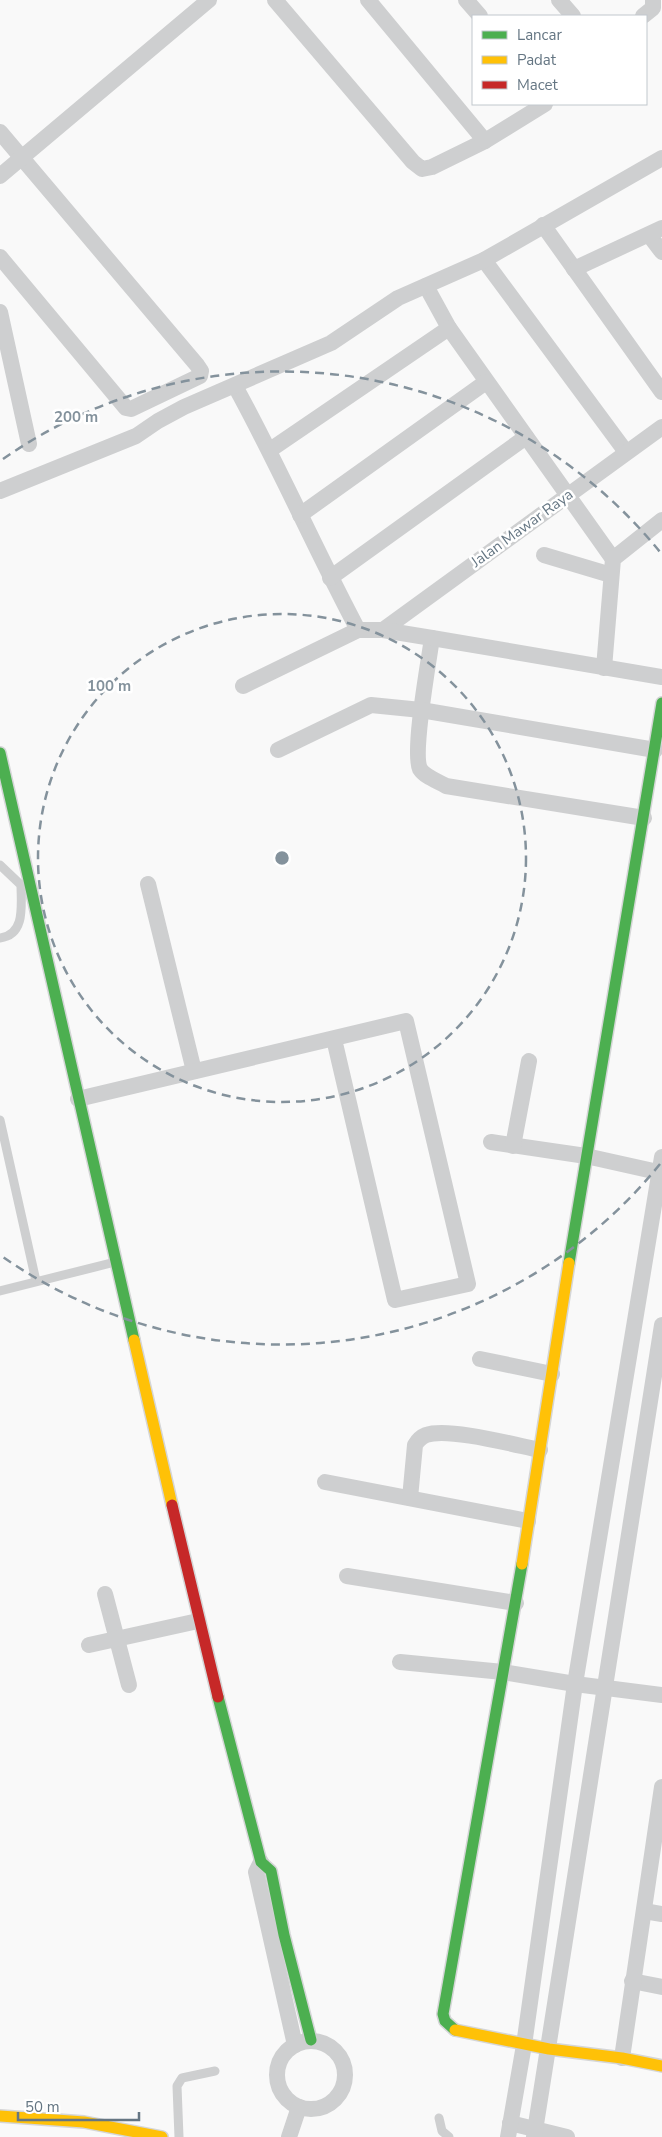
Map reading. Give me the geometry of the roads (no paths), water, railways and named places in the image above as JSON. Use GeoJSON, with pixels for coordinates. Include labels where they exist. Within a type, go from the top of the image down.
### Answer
{"type":"FeatureCollection","features":[{"type":"Feature","properties":{"kind":"street"},"geometry":{"type":"LineString","coordinates":[[0,176],[209,0]]}},
{"type":"Feature","properties":{"kind":"street"},"geometry":{"type":"LineString","coordinates":[[275,0],[413,162],[422,169],[432,168],[485,141],[543,105]]}},
{"type":"Feature","properties":{"kind":"street"},"geometry":{"type":"LineString","coordinates":[[368,0],[485,141]]}},
{"type":"Feature","properties":{"kind":"street"},"geometry":{"type":"LineString","coordinates":[[466,0],[479,15]]}},
{"type":"Feature","properties":{"kind":"street"},"geometry":{"type":"LineString","coordinates":[[559,0],[572,15]]}},
{"type":"Feature","properties":{"kind":"street"},"geometry":{"type":"LineString","coordinates":[[644,15],[653,8],[653,0]]}},
{"type":"Feature","properties":{"kind":"street"},"geometry":{"type":"LineString","coordinates":[[0,132],[197,365],[201,371],[200,376],[131,409],[126,408],[0,257]]}},
{"type":"Feature","properties":{"kind":"street"},"geometry":{"type":"LineString","coordinates":[[0,491],[136,436],[184,407],[331,343],[398,298],[484,260],[542,225],[662,158]]}},
{"type":"Feature","properties":{"kind":"street"},"geometry":{"type":"LineString","coordinates":[[542,225],[662,392]]}},
{"type":"Feature","properties":{"kind":"street"},"geometry":{"type":"LineString","coordinates":[[574,269],[656,232],[662,252]]}},
{"type":"Feature","properties":{"kind":"street"},"geometry":{"type":"LineString","coordinates":[[484,260],[626,452]]}},
{"type":"Feature","properties":{"kind":"street"},"geometry":{"type":"LineString","coordinates":[[426,286],[449,328],[613,559],[604,668]]}},
{"type":"Feature","properties":{"kind":"street"},"geometry":{"type":"LineString","coordinates":[[0,312],[29,444]]}},
{"type":"Feature","properties":{"kind":"street"},"geometry":{"type":"LineString","coordinates":[[270,450],[449,328]]}},
{"type":"Feature","properties":{"kind":"street"},"geometry":{"type":"LineString","coordinates":[[300,515],[486,382]]}},
{"type":"Feature","properties":{"kind":"street"},"geometry":{"type":"LineString","coordinates":[[235,386],[270,450],[330,578],[358,630]]}},
{"type":"Feature","properties":{"kind":"street","name":"Jalan Mawar Raya"},"geometry":{"type":"LineString","coordinates":[[384,630],[567,494],[662,427]]}},
{"type":"Feature","properties":{"kind":"street"},"geometry":{"type":"LineString","coordinates":[[330,578],[526,438]]}},
{"type":"Feature","properties":{"kind":"street"},"geometry":{"type":"LineString","coordinates":[[613,559],[662,520]]}},
{"type":"Feature","properties":{"kind":"street"},"geometry":{"type":"LineString","coordinates":[[544,555],[611,575]]}},
{"type":"Feature","properties":{"kind":"street"},"geometry":{"type":"LineString","coordinates":[[242,686],[358,630],[384,630],[662,677]]}},
{"type":"Feature","properties":{"kind":"street"},"geometry":{"type":"LineString","coordinates":[[432,638],[421,710],[419,766],[425,775],[446,786],[644,818]]}},
{"type":"Feature","properties":{"kind":"street"},"geometry":{"type":"LineString","coordinates":[[662,703],[656,750],[586,1156],[516,1603],[443,2014],[445,2021],[453,2030],[524,2045],[622,2058],[662,2066]]}},
{"type":"Feature","properties":{"kind":"street"},"geometry":{"type":"LineString","coordinates":[[278,750],[371,706],[421,710],[656,750]]}},
{"type":"Feature","properties":{"kind":"street"},"geometry":{"type":"LineString","coordinates":[[0,753],[25,882],[78,1099],[198,1621],[260,1862],[256,1872],[294,2045]]}},
{"type":"Feature","properties":{"kind":"street"},"geometry":{"type":"LineString","coordinates":[[148,884],[194,1071]]}},
{"type":"Feature","properties":{"kind":"street"},"geometry":{"type":"LineString","coordinates":[[78,1099],[406,1022],[468,1284],[395,1300],[334,1039]]}},
{"type":"Feature","properties":{"kind":"street"},"geometry":{"type":"LineString","coordinates":[[513,1146],[529,1061]]}},
{"type":"Feature","properties":{"kind":"street"},"geometry":{"type":"LineString","coordinates":[[490,1142],[661,1167],[575,1684],[524,2045],[509,2130],[567,2137]]}},
{"type":"Feature","properties":{"kind":"street"},"geometry":{"type":"LineString","coordinates":[[535,2133],[662,1325]]}},
{"type":"Feature","properties":{"kind":"street"},"geometry":{"type":"LineString","coordinates":[[480,1359],[552,1374]]}},
{"type":"Feature","properties":{"kind":"street"},"geometry":{"type":"LineString","coordinates":[[410,1498],[415,1445],[425,1435],[436,1432],[453,1434],[540,1450]]}},
{"type":"Feature","properties":{"kind":"street"},"geometry":{"type":"LineString","coordinates":[[325,1482],[528,1521]]}},
{"type":"Feature","properties":{"kind":"street"},"geometry":{"type":"LineString","coordinates":[[347,1576],[516,1603]]}},
{"type":"Feature","properties":{"kind":"street"},"geometry":{"type":"LineString","coordinates":[[105,1594],[129,1684]]}},
{"type":"Feature","properties":{"kind":"street"},"geometry":{"type":"LineString","coordinates":[[89,1645],[198,1621]]}},
{"type":"Feature","properties":{"kind":"street"},"geometry":{"type":"LineString","coordinates":[[400,1662],[503,1672],[575,1684],[662,1695]]}},
{"type":"Feature","properties":{"kind":"street"},"geometry":{"type":"LineString","coordinates":[[622,2058],[632,1982],[658,1845],[662,1787]]}},
{"type":"Feature","properties":{"kind":"street"},"geometry":{"type":"LineString","coordinates":[[260,1862],[271,1871],[284,1936],[311,2040]]}},
{"type":"Feature","properties":{"kind":"street"},"geometry":{"type":"LineString","coordinates":[[644,1911],[662,1914]]}},
{"type":"Feature","properties":{"kind":"street"},"geometry":{"type":"LineString","coordinates":[[632,1982],[662,1987]]}},
{"type":"Feature","properties":{"kind":"street"},"geometry":{"type":"LineString","coordinates":[[311,2040],[323,2043],[334,2049],[342,2060],[345,2072],[344,2084],[338,2095],[329,2104],[317,2108],[299,2107],[284,2095],[278,2084],[276,2072],[280,2059],[294,2045],[311,2040]]}},
{"type":"Feature","properties":{"kind":"street"},"geometry":{"type":"LineString","coordinates":[[289,2137],[299,2107]]}},
{"type":"Feature","properties":{"kind":"street"},"geometry":{"type":"LineString","coordinates":[[0,2116],[84,2122],[162,2137]]}},
{"type":"Feature","properties":{"kind":"lane"},"geometry":{"type":"LineString","coordinates":[[0,865],[25,882],[20,921],[14,932],[7,937],[0,938]]}},
{"type":"Feature","properties":{"kind":"lane"},"geometry":{"type":"LineString","coordinates":[[0,1120],[36,1281]]}},
{"type":"Feature","properties":{"kind":"lane"},"geometry":{"type":"LineString","coordinates":[[0,1291],[116,1262]]}},
{"type":"Feature","properties":{"kind":"lane"},"geometry":{"type":"LineString","coordinates":[[179,2137],[176,2086],[182,2078],[215,2071]]}},
{"type":"Feature","properties":{"kind":"lane"},"geometry":{"type":"LineString","coordinates":[[439,2118],[442,2131],[449,2137]]}}]}
